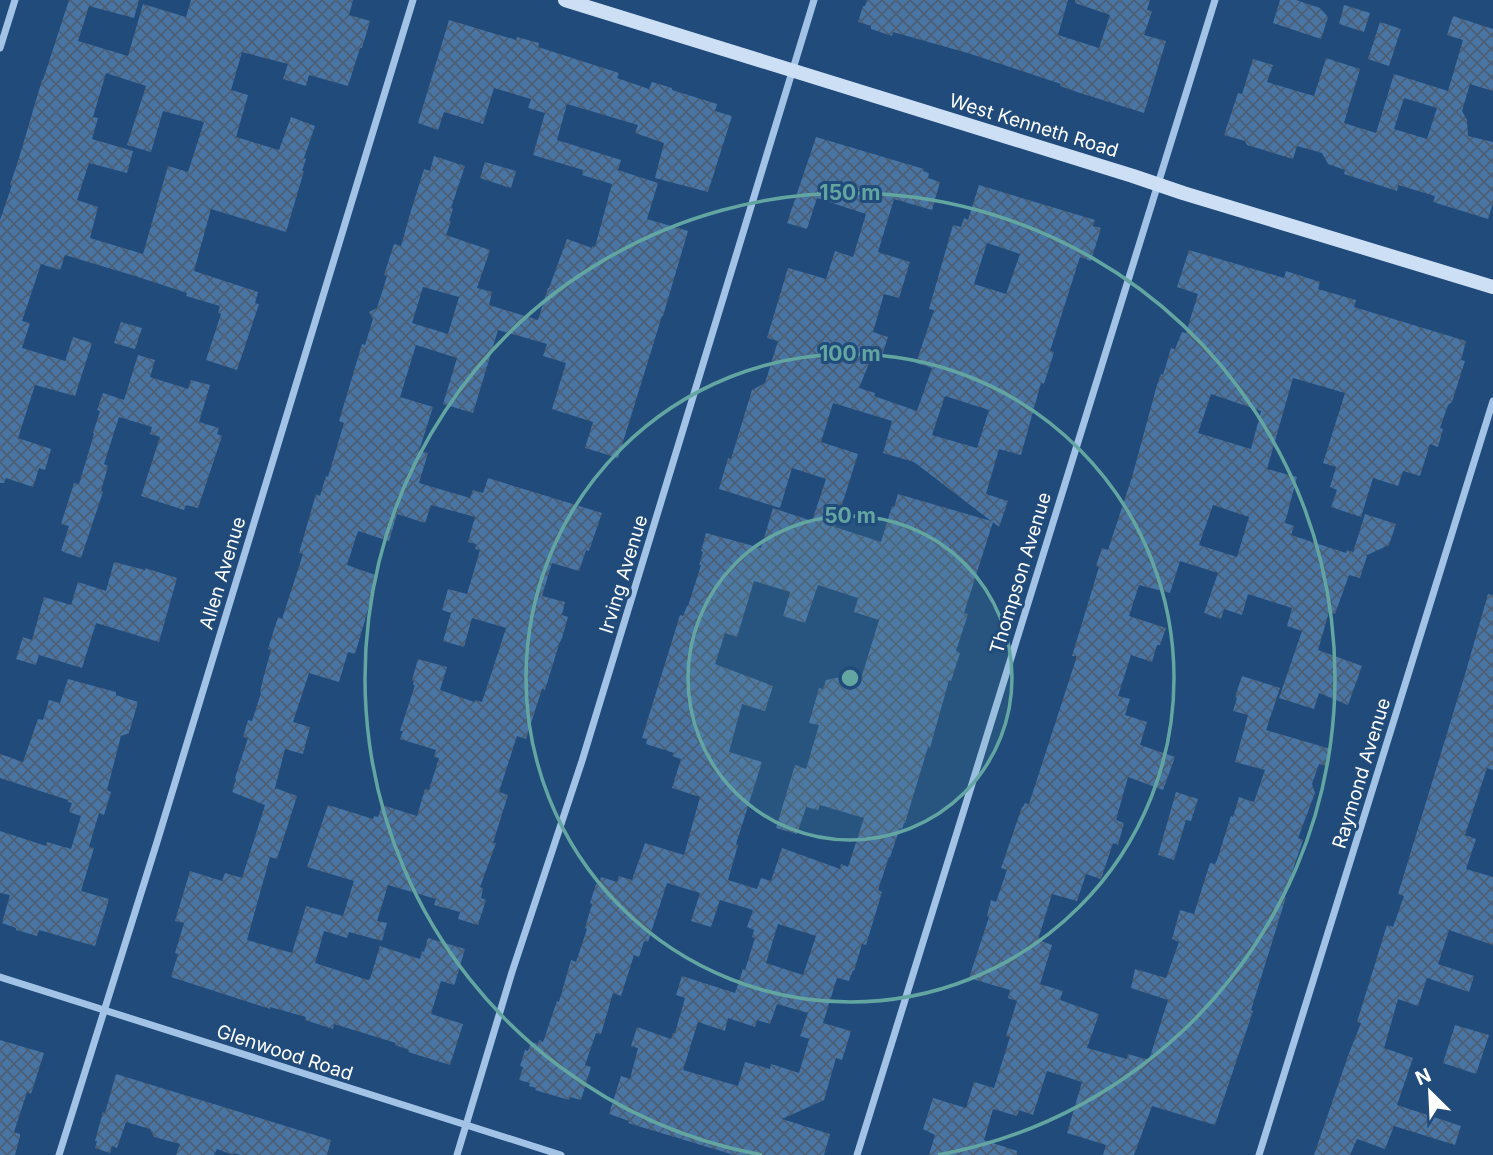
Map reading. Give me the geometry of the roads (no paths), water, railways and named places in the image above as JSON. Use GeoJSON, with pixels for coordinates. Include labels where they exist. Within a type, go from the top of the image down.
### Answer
{"type":"FeatureCollection","features":[{"type":"Feature","properties":{"kind":"street"},"geometry":{"type":"LineString","coordinates":[[0,48],[15,0]]}},
{"type":"Feature","properties":{"kind":"street","name":"Allen Avenue"},"geometry":{"type":"LineString","coordinates":[[59,1155],[412,0]]}},
{"type":"Feature","properties":{"kind":"street","name":"West Kenneth Road"},"geometry":{"type":"LineString","coordinates":[[565,0],[1493,287]]}},
{"type":"Feature","properties":{"kind":"street","name":"Irving Avenue"},"geometry":{"type":"LineString","coordinates":[[457,1155],[512,972],[582,761],[814,0]]}},
{"type":"Feature","properties":{"kind":"street","name":"Thompson Avenue"},"geometry":{"type":"LineString","coordinates":[[857,1155],[1215,0]]}},
{"type":"Feature","properties":{"kind":"street","name":"Raymond Avenue"},"geometry":{"type":"LineString","coordinates":[[1259,1155],[1493,401]]}},
{"type":"Feature","properties":{"kind":"street","name":"Glenwood Road"},"geometry":{"type":"LineString","coordinates":[[0,977],[561,1155]]}}]}
